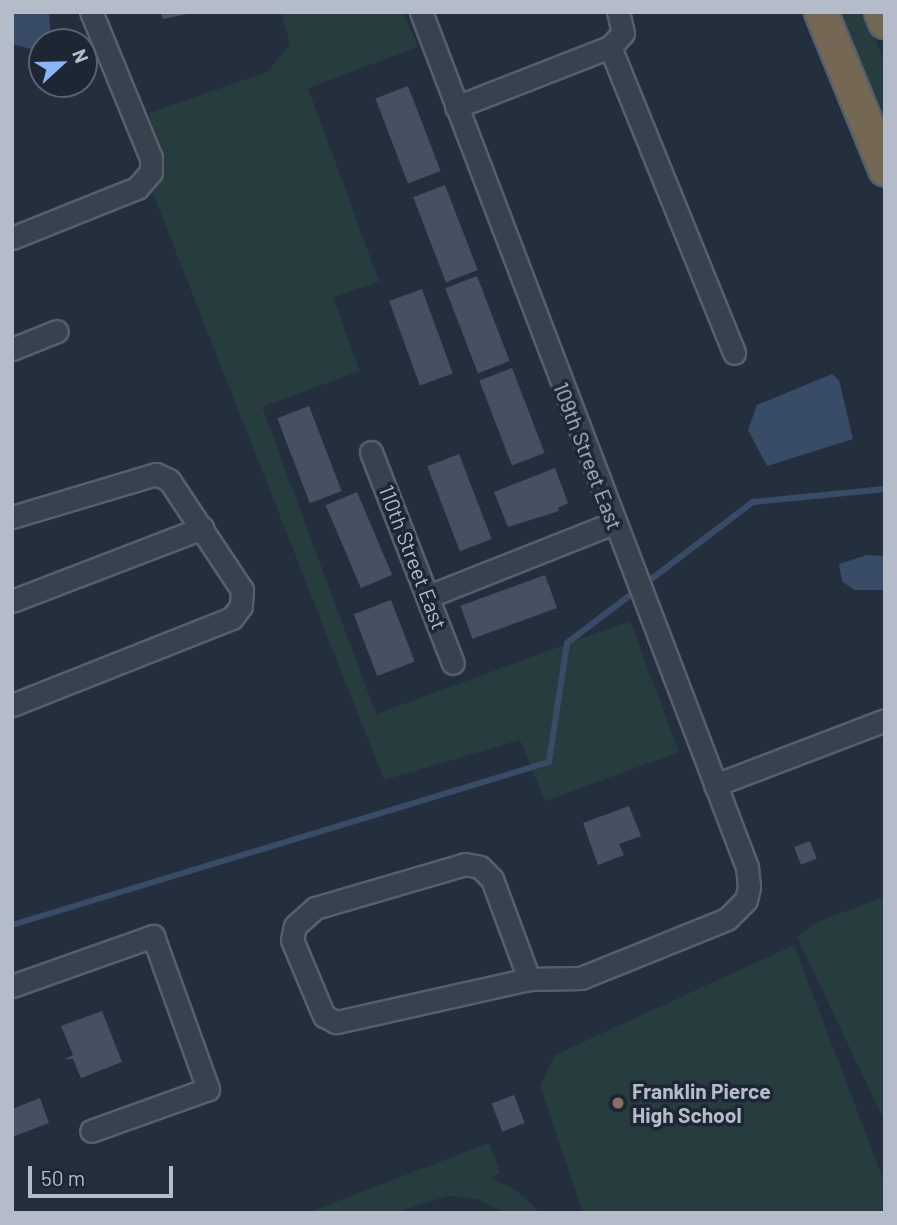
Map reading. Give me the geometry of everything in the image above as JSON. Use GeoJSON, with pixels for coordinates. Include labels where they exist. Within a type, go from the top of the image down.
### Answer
{"type":"FeatureCollection","features":[{"type":"Feature","properties":{"kind":"highway"},"geometry":{"type":"LineString","coordinates":[[821,12],[885,169]]}},
{"type":"Feature","properties":{"kind":"highway"},"geometry":{"type":"LineString","coordinates":[[881,12],[885,22]]}},
{"type":"Feature","properties":{"kind":"street"},"geometry":{"type":"LineString","coordinates":[[12,238],[137,188],[151,172],[151,158],[92,12]]}},
{"type":"Feature","properties":{"kind":"street","name":"109th Street East"},"geometry":{"type":"LineString","coordinates":[[421,12],[613,523],[747,867],[746,901],[727,919],[691,936],[581,978],[530,979]]}},
{"type":"Feature","properties":{"kind":"street"},"geometry":{"type":"LineString","coordinates":[[456,107],[610,47],[623,33],[618,12]]}},
{"type":"Feature","properties":{"kind":"street"},"geometry":{"type":"LineString","coordinates":[[610,47],[734,353]]}},
{"type":"Feature","properties":{"kind":"street"},"geometry":{"type":"LineString","coordinates":[[12,349],[57,331]]}},
{"type":"Feature","properties":{"kind":"street","name":"110th Street East"},"geometry":{"type":"LineString","coordinates":[[371,452],[453,663]]}},
{"type":"Feature","properties":{"kind":"street"},"geometry":{"type":"LineString","coordinates":[[12,517],[156,474],[169,480],[242,590],[241,606],[232,618],[12,705]]}},
{"type":"Feature","properties":{"kind":"street"},"geometry":{"type":"LineString","coordinates":[[429,596],[613,523]]}},
{"type":"Feature","properties":{"kind":"street"},"geometry":{"type":"LineString","coordinates":[[12,601],[202,528]]}},
{"type":"Feature","properties":{"kind":"street"},"geometry":{"type":"LineString","coordinates":[[715,785],[885,720]]}},
{"type":"Feature","properties":{"kind":"street"},"geometry":{"type":"LineString","coordinates":[[465,864],[481,867],[492,879],[530,979],[336,1022],[324,1016],[292,940],[295,926],[315,908],[465,864]]}},
{"type":"Feature","properties":{"kind":"street"},"geometry":{"type":"LineString","coordinates":[[12,986],[152,936],[208,1089],[92,1131]]}},
{"type":"Feature","properties":{"kind":"green space"},"geometry":{"type":"Polygon","coordinates":[[[281,12],[403,12],[418,47],[308,88],[379,281],[333,298],[360,371],[262,407],[376,714],[630,621],[679,752],[545,801],[520,740],[384,780],[150,186],[162,164],[149,113],[267,72],[290,44],[281,12]]]}},
{"type":"Feature","properties":{"kind":"green space"},"geometry":{"type":"Polygon","coordinates":[[[838,12],[864,12],[879,48],[885,64],[885,127],[838,12]]]}},
{"type":"Feature","properties":{"kind":"green space"},"geometry":{"type":"Polygon","coordinates":[[[885,897],[885,1122],[797,937],[816,922],[885,897]]]}},
{"type":"Feature","properties":{"kind":"green space"},"geometry":{"type":"Polygon","coordinates":[[[794,945],[885,1184],[885,1213],[583,1213],[540,1086],[555,1055],[794,945]]]}},
{"type":"Feature","properties":{"kind":"green space"},"geometry":{"type":"Polygon","coordinates":[[[489,1143],[500,1173],[490,1178],[516,1190],[541,1213],[505,1213],[477,1199],[448,1196],[393,1213],[307,1213],[489,1143]]]}},
{"type":"Feature","properties":{"kind":"water"},"geometry":{"type":"Polygon","coordinates":[[[12,12],[49,12],[50,28],[28,28],[28,48],[12,44],[12,12]]]}},
{"type":"Feature","properties":{"kind":"water"},"geometry":{"type":"Polygon","coordinates":[[[832,374],[839,380],[853,439],[767,466],[748,430],[757,405],[832,374]]]}},
{"type":"Feature","properties":{"kind":"water"},"geometry":{"type":"Polygon","coordinates":[[[867,555],[885,556],[885,590],[854,590],[842,581],[839,564],[867,555]]]}},
{"type":"Feature","properties":{"kind":"building"},"geometry":{"type":"Polygon","coordinates":[[[160,12],[197,12],[163,19],[160,12]]]}},
{"type":"Feature","properties":{"kind":"building"},"geometry":{"type":"Polygon","coordinates":[[[408,86],[441,171],[408,183],[375,99],[408,86]]]}},
{"type":"Feature","properties":{"kind":"building"},"geometry":{"type":"Polygon","coordinates":[[[445,185],[478,270],[446,282],[413,197],[445,185]]]}},
{"type":"Feature","properties":{"kind":"building"},"geometry":{"type":"Polygon","coordinates":[[[477,276],[510,361],[478,373],[445,288],[477,276]]]}},
{"type":"Feature","properties":{"kind":"building"},"geometry":{"type":"Polygon","coordinates":[[[422,289],[453,374],[420,386],[389,301],[422,289]]]}},
{"type":"Feature","properties":{"kind":"building"},"geometry":{"type":"Polygon","coordinates":[[[512,368],[545,453],[512,465],[479,381],[512,368]]]}},
{"type":"Feature","properties":{"kind":"building"},"geometry":{"type":"Polygon","coordinates":[[[309,406],[342,491],[310,503],[277,418],[309,406]]]}},
{"type":"Feature","properties":{"kind":"building"},"geometry":{"type":"Polygon","coordinates":[[[459,454],[492,539],[460,551],[427,466],[459,454]]]}},
{"type":"Feature","properties":{"kind":"building"},"geometry":{"type":"Polygon","coordinates":[[[555,468],[568,503],[558,508],[559,511],[508,527],[494,492],[555,468]]]}},
{"type":"Feature","properties":{"kind":"building"},"geometry":{"type":"Polygon","coordinates":[[[357,492],[392,575],[361,588],[326,505],[357,492]]]}},
{"type":"Feature","properties":{"kind":"building"},"geometry":{"type":"Polygon","coordinates":[[[545,575],[557,608],[472,639],[460,606],[545,575]]]}},
{"type":"Feature","properties":{"kind":"building"},"geometry":{"type":"Polygon","coordinates":[[[391,600],[415,662],[377,676],[354,614],[391,600]]]}},
{"type":"Feature","properties":{"kind":"building"},"geometry":{"type":"Polygon","coordinates":[[[629,806],[641,836],[619,844],[624,855],[598,865],[583,823],[629,806]]]}},
{"type":"Feature","properties":{"kind":"building"},"geometry":{"type":"Polygon","coordinates":[[[810,841],[817,859],[801,865],[794,847],[810,841]]]}},
{"type":"Feature","properties":{"kind":"building"},"geometry":{"type":"Polygon","coordinates":[[[102,1011],[122,1062],[81,1078],[73,1059],[65,1059],[73,1055],[61,1026],[102,1011]]]}},
{"type":"Feature","properties":{"kind":"building"},"geometry":{"type":"Polygon","coordinates":[[[514,1095],[525,1123],[502,1132],[492,1104],[514,1095]]]}},
{"type":"Feature","properties":{"kind":"building"},"geometry":{"type":"Polygon","coordinates":[[[40,1098],[49,1123],[12,1137],[12,1109],[40,1098]]]}},
{"type":"Feature","properties":{"kind":"waterway"},"geometry":{"type":"LineString","coordinates":[[12,925],[549,762],[567,643],[753,502],[885,489]]}},
{"type":"Feature","properties":{"kind":"place","name":"Franklin Pierce High School"},"geometry":{"type":"Point","coordinates":[618,1103]}}]}
